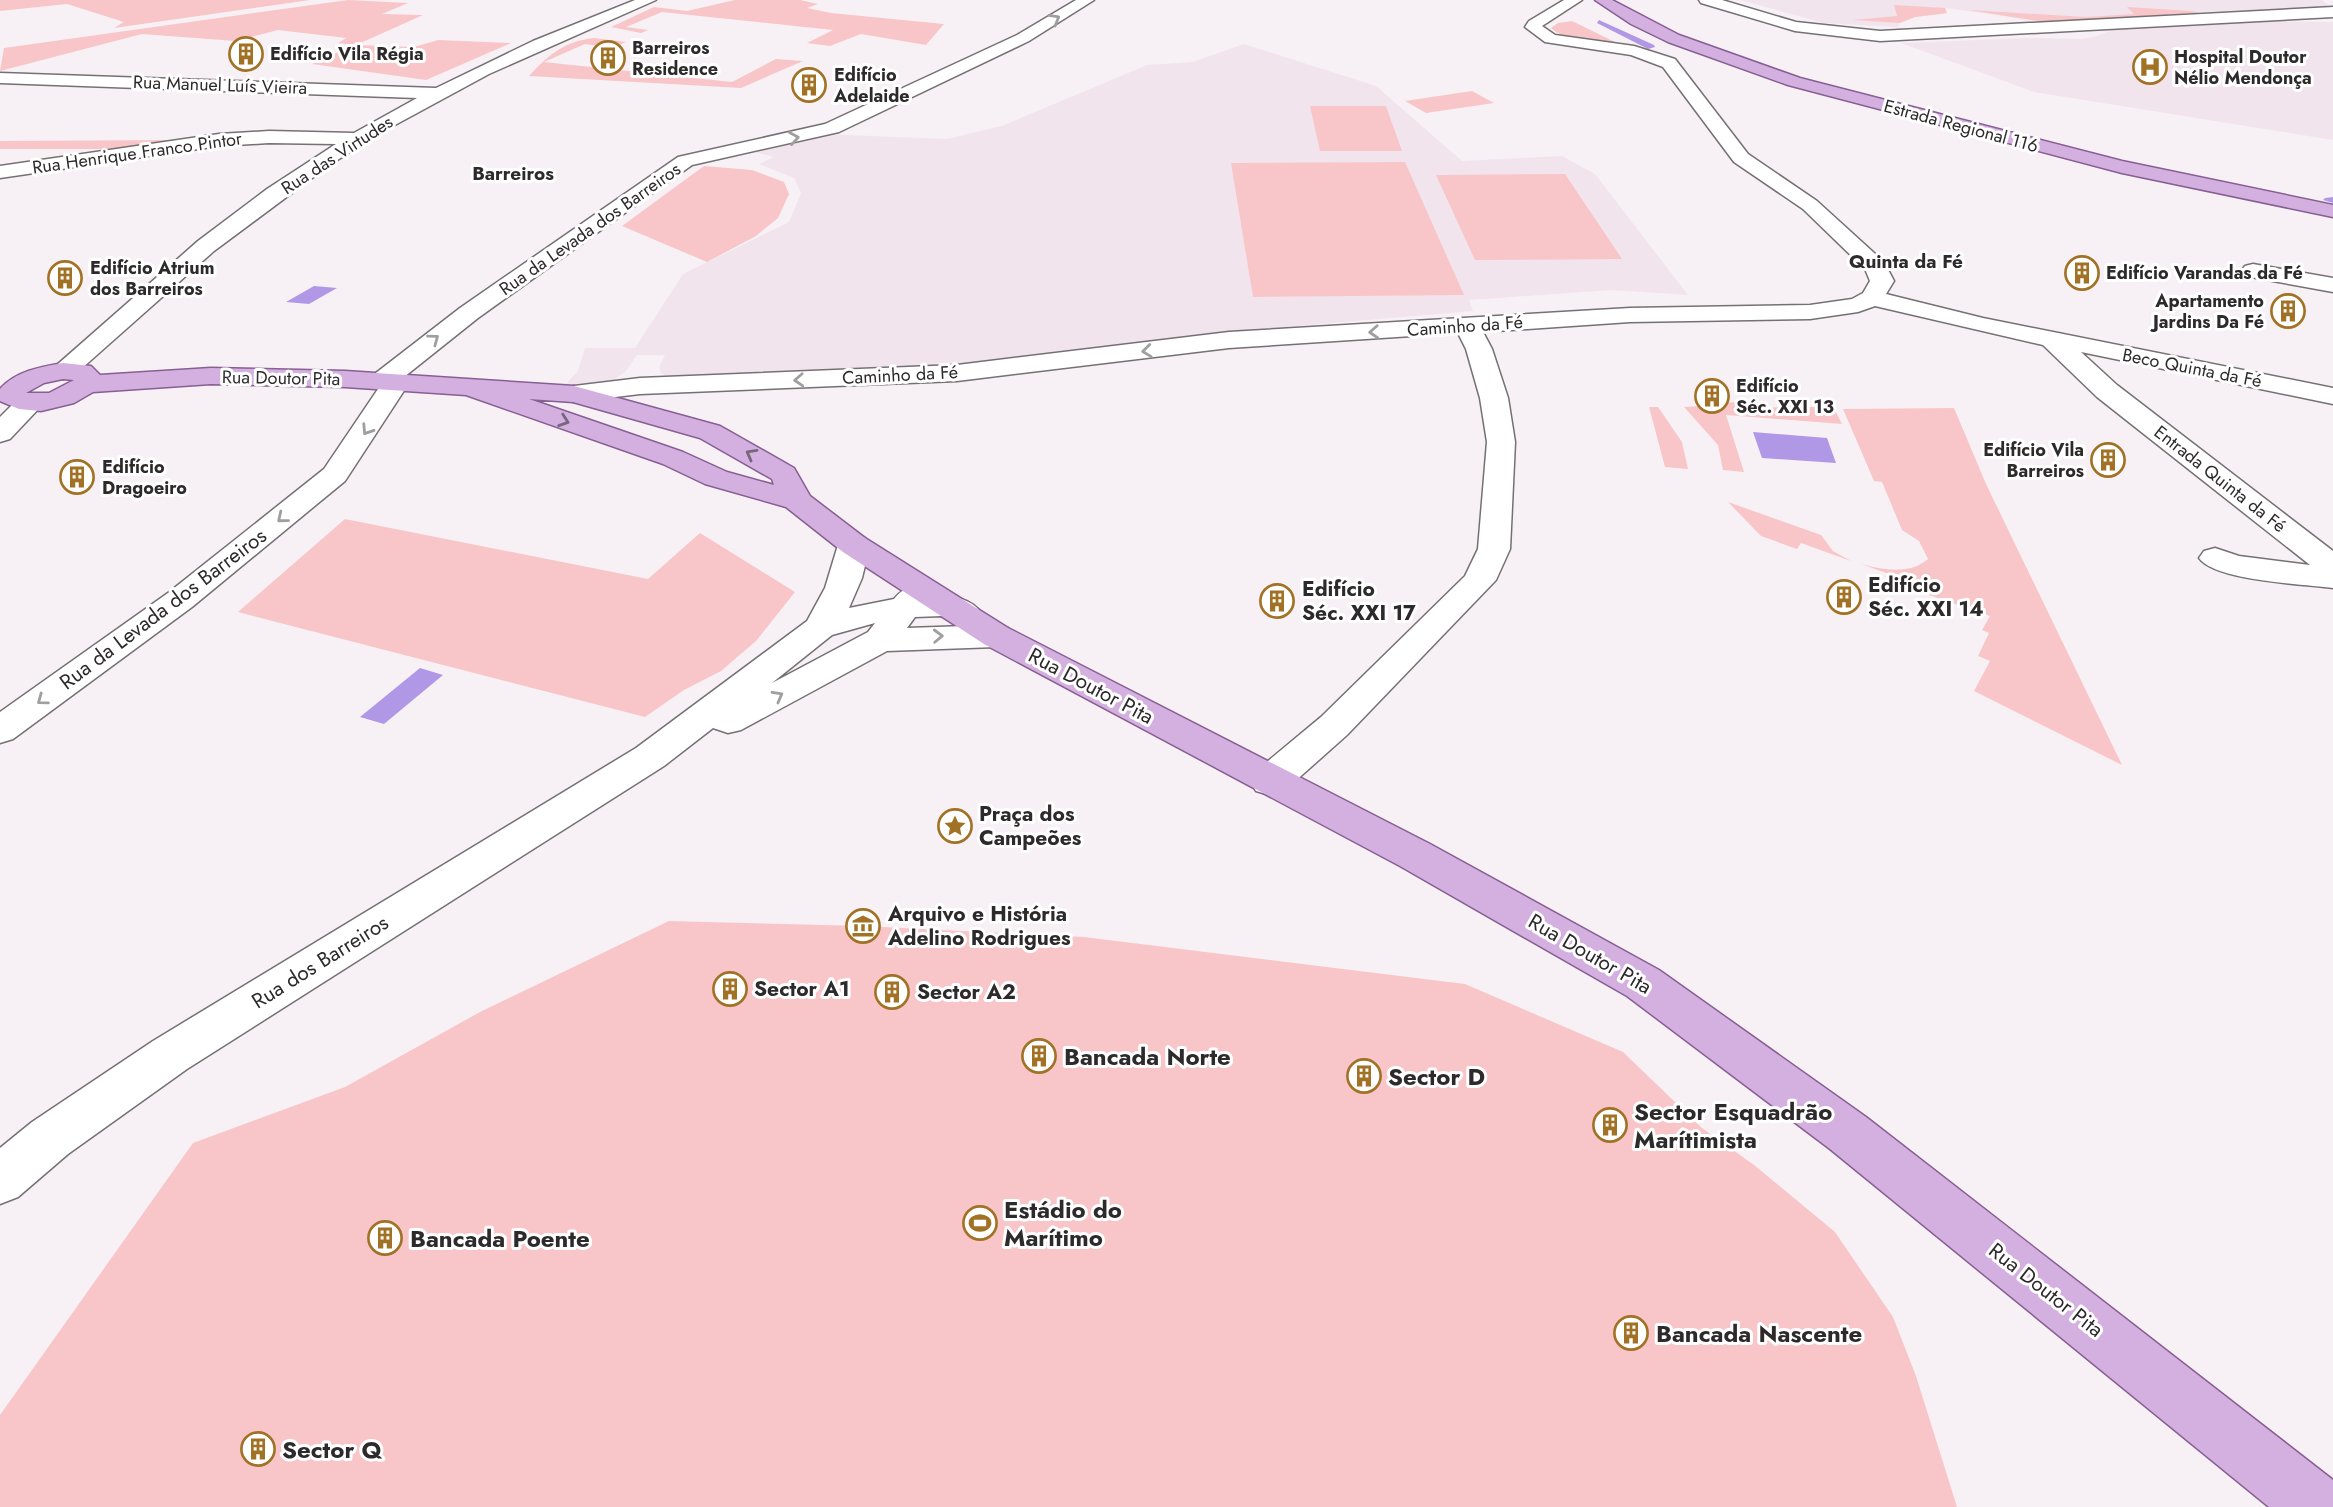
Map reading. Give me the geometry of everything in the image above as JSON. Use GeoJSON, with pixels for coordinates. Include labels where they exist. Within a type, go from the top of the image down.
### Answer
{"type":"FeatureCollection","features":[{"type":"Feature","properties":{"kind":"main road","name":"Estrada Regional 116"},"geometry":{"type":"LineString","coordinates":[[1602,0],[1645,26],[1678,41],[1854,97],[2095,162],[2232,194],[2333,211]]}},
{"type":"Feature","properties":{"kind":"main road","name":"Rua Doutor Pita"},"geometry":{"type":"LineString","coordinates":[[74,378],[211,376],[389,382],[476,390],[574,394],[710,432],[784,474],[797,501]]}},
{"type":"Feature","properties":{"kind":"main road"},"geometry":{"type":"LineString","coordinates":[[15,393],[56,399],[74,378]]}},
{"type":"Feature","properties":{"kind":"main road","name":"Rua Doutor Pita"},"geometry":{"type":"LineString","coordinates":[[476,390],[673,458],[716,478],[797,501],[854,545],[912,597]]}},
{"type":"Feature","properties":{"kind":"main road","name":"Rua Doutor Pita"},"geometry":{"type":"LineString","coordinates":[[966,615],[996,636],[1415,855],[1643,983],[1848,1133],[2318,1507]]}},
{"type":"Feature","properties":{"kind":"street","name":"Rua das Virtudes"},"geometry":{"type":"LineString","coordinates":[[74,378],[227,229],[359,139],[439,93],[547,41],[649,0]]}},
{"type":"Feature","properties":{"kind":"street","name":"Rua da Levada dos Barreiros"},"geometry":{"type":"LineString","coordinates":[[0,730],[180,600],[335,475],[389,382],[469,313],[685,161],[705,154],[808,136],[832,128],[1023,38],[1087,0]]}},
{"type":"Feature","properties":{"kind":"street"},"geometry":{"type":"LineString","coordinates":[[1575,0],[1533,27],[1551,38],[1634,51],[1669,63],[1741,158],[1810,205],[1876,267],[1882,281],[1872,298]]}},
{"type":"Feature","properties":{"kind":"street"},"geometry":{"type":"LineString","coordinates":[[1706,0],[1795,26],[1880,36],[2333,12]]}},
{"type":"Feature","properties":{"kind":"street"},"geometry":{"type":"LineString","coordinates":[[2290,16],[2333,18]]}},
{"type":"Feature","properties":{"kind":"street"},"geometry":{"type":"LineString","coordinates":[[1542,19],[1574,18]]}},
{"type":"Feature","properties":{"kind":"street"},"geometry":{"type":"LineString","coordinates":[[1599,19],[1678,41]]}},
{"type":"Feature","properties":{"kind":"street","name":"Rua Manuel Luís Vieira"},"geometry":{"type":"LineString","coordinates":[[0,78],[439,93]]}},
{"type":"Feature","properties":{"kind":"street","name":"Rua Henrique Franco Pintor"},"geometry":{"type":"LineString","coordinates":[[0,172],[219,140],[269,137],[359,139]]}},
{"type":"Feature","properties":{"kind":"street"},"geometry":{"type":"LineString","coordinates":[[2253,271],[2333,285]]}},
{"type":"Feature","properties":{"kind":"street","name":"Caminho da Fé"},"geometry":{"type":"LineString","coordinates":[[574,394],[640,386],[957,373],[1229,340],[1678,313],[1810,312],[1858,305],[1872,298]]}},
{"type":"Feature","properties":{"kind":"street","name":"Beco Quinta da Fé"},"geometry":{"type":"LineString","coordinates":[[1872,298],[2051,339],[2333,396]]}},
{"type":"Feature","properties":{"kind":"street"},"geometry":{"type":"LineString","coordinates":[[1270,781],[1334,726],[1479,579],[1494,549],[1501,442],[1494,398],[1479,349],[1467,326]]}},
{"type":"Feature","properties":{"kind":"street","name":"Entrada Quinta da Fé"},"geometry":{"type":"LineString","coordinates":[[2051,339],[2107,391],[2333,567]]}},
{"type":"Feature","properties":{"kind":"street"},"geometry":{"type":"LineString","coordinates":[[2107,391],[2146,359]]}},
{"type":"Feature","properties":{"kind":"street"},"geometry":{"type":"LineString","coordinates":[[0,433],[15,393]]}},
{"type":"Feature","properties":{"kind":"street","name":"Rua dos Barreiros"},"geometry":{"type":"LineString","coordinates":[[820,628],[839,598],[850,570],[854,545]]}},
{"type":"Feature","properties":{"kind":"street"},"geometry":{"type":"LineString","coordinates":[[2215,558],[2233,565],[2333,579]]}},
{"type":"Feature","properties":{"kind":"street","name":"Rua dos Barreiros"},"geometry":{"type":"LineString","coordinates":[[0,1180],[50,1138],[170,1055],[650,757],[820,628],[912,597],[948,605],[966,615]]}},
{"type":"Feature","properties":{"kind":"street","name":"Rua dos Barreiros"},"geometry":{"type":"LineString","coordinates":[[650,757],[746,714],[880,639],[912,597]]}},
{"type":"Feature","properties":{"kind":"street","name":"Rua dos Barreiros"},"geometry":{"type":"LineString","coordinates":[[880,639],[996,636]]}},
{"type":"Feature","properties":{"kind":"shaded area"},"geometry":{"type":"Polygon","coordinates":[[[0,0],[310,0],[114,28],[124,22],[67,4],[0,11],[0,0]]]}},
{"type":"Feature","properties":{"kind":"shaded area"},"geometry":{"type":"Polygon","coordinates":[[[348,0],[408,3],[382,14],[423,15],[356,45],[414,47],[438,40],[511,43],[426,80],[312,64],[353,45],[338,43],[346,38],[278,30],[235,41],[142,34],[0,71],[4,48],[348,0]]]}},
{"type":"Feature","properties":{"kind":"shaded area"},"geometry":{"type":"Polygon","coordinates":[[[735,0],[800,0],[818,4],[807,8],[831,13],[944,24],[926,45],[861,34],[830,46],[807,43],[833,30],[662,12],[626,27],[648,30],[641,33],[611,27],[654,7],[687,11],[735,0]]]}},
{"type":"Feature","properties":{"kind":"shaded area"},"geometry":{"type":"Polygon","coordinates":[[[1740,0],[2322,0],[2328,5],[2313,10],[2187,12],[2044,22],[1946,8],[1945,14],[1915,17],[1900,23],[1898,27],[1823,23],[1740,0]]]}},
{"type":"Feature","properties":{"kind":"shaded area"},"geometry":{"type":"Polygon","coordinates":[[[1894,5],[1945,8],[1947,13],[1915,17],[1900,23],[1853,20],[1897,16],[1894,5]]]}},
{"type":"Feature","properties":{"kind":"shaded area"},"geometry":{"type":"Polygon","coordinates":[[[2127,7],[2199,13],[2044,22],[1969,10],[2086,17],[2134,14],[2127,7]]]}},
{"type":"Feature","properties":{"kind":"shaded area"},"geometry":{"type":"Polygon","coordinates":[[[1572,21],[1615,42],[1572,38],[1551,28],[1558,23],[1572,21]]]}},
{"type":"Feature","properties":{"kind":"shaded area","name":"Hospital Doutor Nélio Mendonça"},"geometry":{"type":"Polygon","coordinates":[[[2254,21],[2333,22],[2333,140],[2034,92],[1901,43],[2026,38],[2081,39],[2115,29],[2254,21]]]}},
{"type":"Feature","properties":{"kind":"shaded area"},"geometry":{"type":"Polygon","coordinates":[[[594,38],[626,42],[613,48],[585,44],[544,62],[732,82],[776,59],[803,61],[741,88],[529,76],[543,62],[558,50],[574,42],[594,38]]]}},
{"type":"Feature","properties":{"kind":"shaded area"},"geometry":{"type":"Polygon","coordinates":[[[1244,44],[1376,86],[1462,161],[1562,156],[1595,174],[1688,295],[1611,290],[1469,300],[1473,311],[1261,329],[997,364],[668,377],[661,373],[659,367],[665,355],[637,355],[626,371],[612,381],[565,385],[578,371],[585,348],[635,348],[683,274],[789,222],[801,193],[794,178],[759,164],[774,157],[751,151],[822,134],[947,139],[1002,126],[1147,65],[1192,62],[1244,44]]]}},
{"type":"Feature","properties":{"kind":"shaded area"},"geometry":{"type":"Polygon","coordinates":[[[1472,91],[1494,103],[1426,113],[1405,101],[1472,91]]]}},
{"type":"Feature","properties":{"kind":"shaded area"},"geometry":{"type":"Polygon","coordinates":[[[1310,106],[1386,106],[1402,151],[1320,151],[1310,106]]]}},
{"type":"Feature","properties":{"kind":"shaded area"},"geometry":{"type":"Polygon","coordinates":[[[172,140],[111,149],[0,149],[0,141],[172,140]]]}},
{"type":"Feature","properties":{"kind":"shaded area"},"geometry":{"type":"Polygon","coordinates":[[[1405,162],[1464,295],[1253,297],[1231,163],[1405,162]]]}},
{"type":"Feature","properties":{"kind":"shaded area"},"geometry":{"type":"Polygon","coordinates":[[[704,166],[752,170],[784,182],[789,194],[778,218],[756,236],[707,262],[622,226],[704,166]]]}},
{"type":"Feature","properties":{"kind":"shaded area"},"geometry":{"type":"Polygon","coordinates":[[[1565,174],[1622,259],[1475,260],[1436,175],[1565,174]]]}},
{"type":"Feature","properties":{"kind":"shaded area"},"geometry":{"type":"Polygon","coordinates":[[[314,286],[337,288],[309,304],[286,302],[314,286]]]}},
{"type":"Feature","properties":{"kind":"shaded area"},"geometry":{"type":"Polygon","coordinates":[[[1799,400],[1805,407],[1833,407],[1842,424],[1726,415],[1744,472],[1723,470],[1718,445],[1684,407],[1701,406],[1699,403],[1747,402],[1751,408],[1786,407],[1782,401],[1799,400]]]}},
{"type":"Feature","properties":{"kind":"shaded area"},"geometry":{"type":"Polygon","coordinates":[[[1649,407],[1658,407],[1682,442],[1688,469],[1665,467],[1649,407]]]}},
{"type":"Feature","properties":{"kind":"shaded area"},"geometry":{"type":"Polygon","coordinates":[[[1954,408],[1986,484],[2122,765],[1974,691],[1990,661],[1978,656],[1989,633],[1982,630],[1990,616],[1903,586],[1906,580],[1861,564],[1905,569],[1928,559],[1919,541],[1902,530],[1882,482],[1874,481],[1843,409],[1954,408]]]}},
{"type":"Feature","properties":{"kind":"shaded area"},"geometry":{"type":"Polygon","coordinates":[[[1753,432],[1827,438],[1836,463],[1762,458],[1753,432]]]}},
{"type":"Feature","properties":{"kind":"shaded area"},"geometry":{"type":"Polygon","coordinates":[[[1728,502],[1821,535],[1833,551],[1851,561],[1801,543],[1797,549],[1761,536],[1728,502]]]}},
{"type":"Feature","properties":{"kind":"shaded area"},"geometry":{"type":"Polygon","coordinates":[[[345,519],[648,579],[700,533],[795,592],[756,641],[721,671],[684,690],[645,717],[238,612],[345,519]]]}},
{"type":"Feature","properties":{"kind":"shaded area"},"geometry":{"type":"Polygon","coordinates":[[[420,668],[443,675],[384,724],[360,717],[420,668]]]}},
{"type":"Feature","properties":{"kind":"shaded area","name":"Estádio do Marítimo"},"geometry":{"type":"Polygon","coordinates":[[[669,921],[863,926],[1084,937],[1465,984],[1623,1052],[1702,1128],[1754,1165],[1835,1232],[1893,1317],[1916,1376],[1957,1507],[0,1507],[0,1415],[193,1143],[345,1087],[480,1012],[669,921]]]}},
{"type":"Feature","properties":{"kind":"waterway"},"geometry":{"type":"LineString","coordinates":[[1599,22],[1651,47]]}},
{"type":"Feature","properties":{"kind":"waterway"},"geometry":{"type":"LineString","coordinates":[[2328,200],[2333,200]]}},
{"type":"Feature","properties":{"kind":"place","name":"Edifício Vila Régia"},"geometry":{"type":"Point","coordinates":[246,54]}},
{"type":"Feature","properties":{"kind":"place","name":"Barreiros Residence"},"geometry":{"type":"Point","coordinates":[608,58]}},
{"type":"Feature","properties":{"kind":"place","name":"Hospital Doutor Nélio Mendonça"},"geometry":{"type":"Point","coordinates":[2150,67]}},
{"type":"Feature","properties":{"kind":"place","name":"Edifício Adelaide"},"geometry":{"type":"Point","coordinates":[809,85]}},
{"type":"Feature","properties":{"kind":"place","name":"Edifício Varandas da Fé"},"geometry":{"type":"Point","coordinates":[2082,273]}},
{"type":"Feature","properties":{"kind":"place","name":"Edifício Atrium dos Barreiros"},"geometry":{"type":"Point","coordinates":[65,278]}},
{"type":"Feature","properties":{"kind":"place","name":"Apartamento Jardins Da Fé"},"geometry":{"type":"Point","coordinates":[2288,311]}},
{"type":"Feature","properties":{"kind":"place","name":"Edifício Séc. XXI 13"},"geometry":{"type":"Point","coordinates":[1712,396]}},
{"type":"Feature","properties":{"kind":"place","name":"Edifício Vila Barreiros"},"geometry":{"type":"Point","coordinates":[2108,460]}},
{"type":"Feature","properties":{"kind":"place","name":"Edifício Dragoeiro"},"geometry":{"type":"Point","coordinates":[77,477]}},
{"type":"Feature","properties":{"kind":"place","name":"Edifício Séc. XXI 14"},"geometry":{"type":"Point","coordinates":[1844,597]}},
{"type":"Feature","properties":{"kind":"place","name":"Edifício Séc. XXI 17"},"geometry":{"type":"Point","coordinates":[1277,601]}},
{"type":"Feature","properties":{"kind":"place","name":"Praça dos Campeões"},"geometry":{"type":"Point","coordinates":[955,826]}},
{"type":"Feature","properties":{"kind":"place","name":"Arquivo e História Adelino Rodrigues"},"geometry":{"type":"Point","coordinates":[863,926]}},
{"type":"Feature","properties":{"kind":"place","name":"Sector A1"},"geometry":{"type":"Point","coordinates":[730,989]}},
{"type":"Feature","properties":{"kind":"place","name":"Sector A2"},"geometry":{"type":"Point","coordinates":[892,992]}},
{"type":"Feature","properties":{"kind":"place","name":"Bancada Norte"},"geometry":{"type":"Point","coordinates":[1039,1056]}},
{"type":"Feature","properties":{"kind":"place","name":"Sector D"},"geometry":{"type":"Point","coordinates":[1364,1076]}},
{"type":"Feature","properties":{"kind":"place","name":"Sector Esquadrão Marítimista"},"geometry":{"type":"Point","coordinates":[1610,1125]}},
{"type":"Feature","properties":{"kind":"place","name":"Estádio do Marítimo"},"geometry":{"type":"Point","coordinates":[980,1223]}},
{"type":"Feature","properties":{"kind":"place","name":"Bancada Poente"},"geometry":{"type":"Point","coordinates":[385,1238]}},
{"type":"Feature","properties":{"kind":"place","name":"Bancada Nascente"},"geometry":{"type":"Point","coordinates":[1631,1333]}},
{"type":"Feature","properties":{"kind":"place","name":"Sector Q"},"geometry":{"type":"Point","coordinates":[258,1449]}},
{"type":"Feature","properties":{"kind":"district","name":"Barreiros"},"geometry":{"type":"Point","coordinates":[513,173]}},
{"type":"Feature","properties":{"kind":"district","name":"Quinta da Fé"},"geometry":{"type":"Point","coordinates":[1906,261]}}]}
